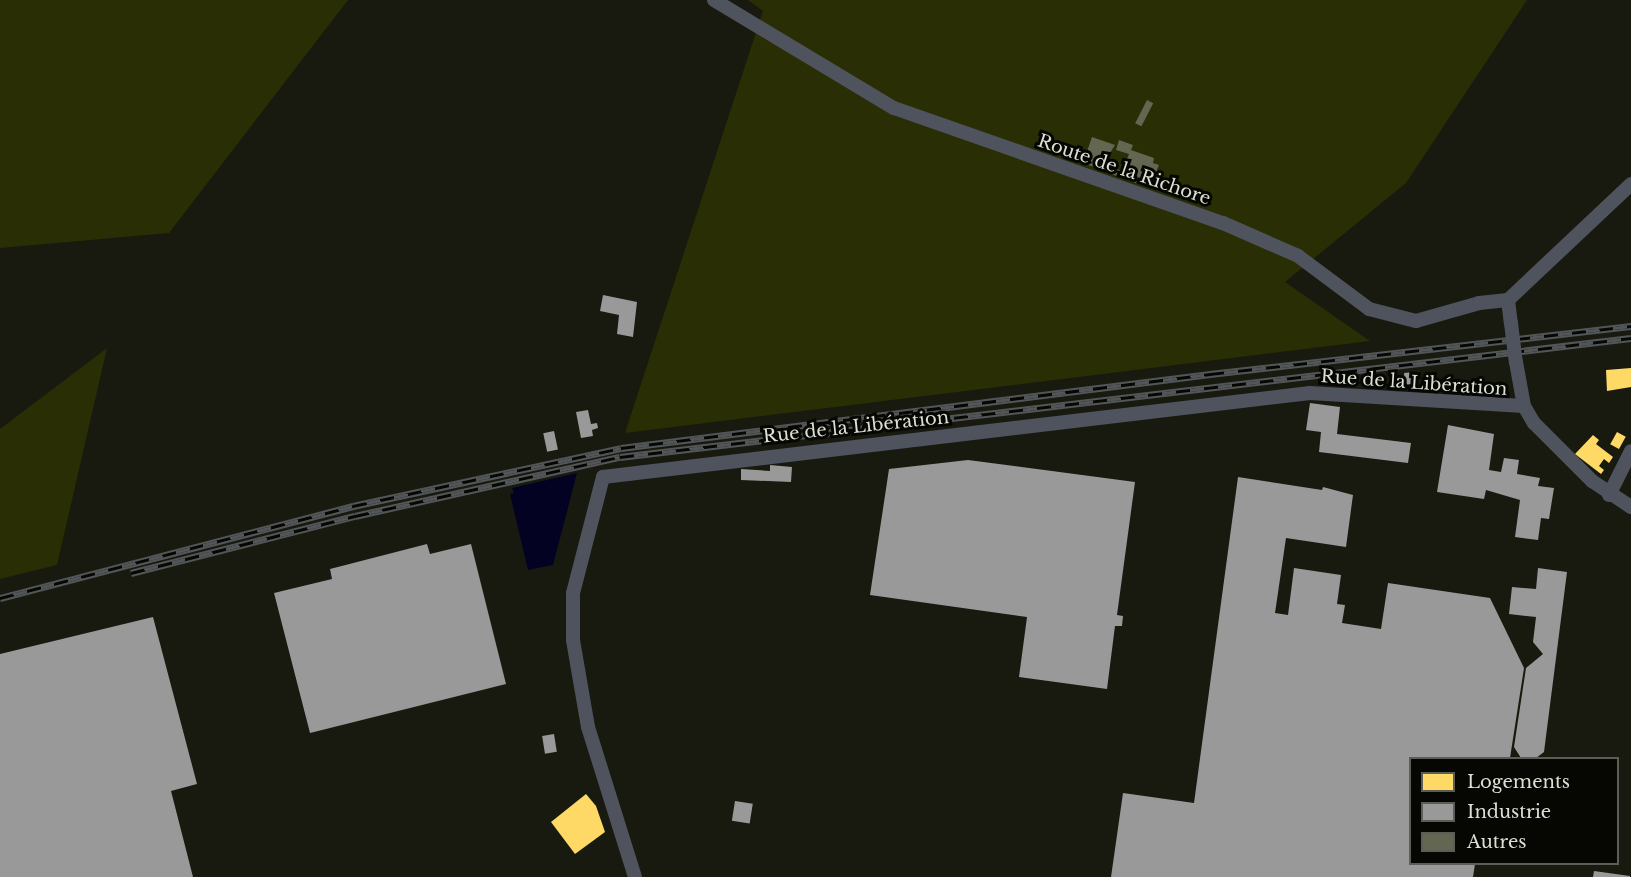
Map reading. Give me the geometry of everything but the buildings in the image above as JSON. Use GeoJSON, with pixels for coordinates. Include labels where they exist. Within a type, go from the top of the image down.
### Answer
{"type":"FeatureCollection","features":[{"type":"Feature","properties":{"kind":"street","name":"Route de la Richore"},"geometry":{"type":"LineString","coordinates":[[714,0],[894,108],[1223,223],[1299,256],[1369,309],[1416,321],[1479,303],[1508,300]]}},
{"type":"Feature","properties":{"kind":"street"},"geometry":{"type":"LineString","coordinates":[[1631,184],[1508,300],[1524,406],[1548,439],[1631,507]]}},
{"type":"Feature","properties":{"kind":"street","name":"Rue de la Libération"},"geometry":{"type":"LineString","coordinates":[[635,877],[588,727],[573,640],[573,593],[603,477],[1310,393],[1524,406]]}},
{"type":"Feature","properties":{"kind":"street"},"geometry":{"type":"LineString","coordinates":[[1612,491],[1631,451]]}},
{"type":"Feature","properties":{"kind":"street"},"geometry":{"type":"LineString","coordinates":[[1612,491],[1631,484]]}},
{"type":"Feature","properties":{"kind":"green space"},"geometry":{"type":"Polygon","coordinates":[[[0,0],[348,0],[169,233],[0,248],[0,0]]]}},
{"type":"Feature","properties":{"kind":"green space"},"geometry":{"type":"Polygon","coordinates":[[[748,0],[1527,0],[1406,183],[1285,282],[1370,341],[625,433],[763,11],[748,0]]]}},
{"type":"Feature","properties":{"kind":"green space"},"geometry":{"type":"Polygon","coordinates":[[[107,348],[57,565],[0,579],[0,429],[107,348]]]}},
{"type":"Feature","properties":{"kind":"water"},"geometry":{"type":"Polygon","coordinates":[[[577,473],[553,565],[528,570],[510,494],[514,493],[512,488],[577,473]]]}},
{"type":"Feature","properties":{"kind":"railway"},"geometry":{"type":"LineString","coordinates":[[0,598],[353,506],[621,448],[1210,374],[1631,326]]}},
{"type":"Feature","properties":{"kind":"railway"},"geometry":{"type":"LineString","coordinates":[[131,573],[355,516],[620,457],[1631,338]]}}]}
